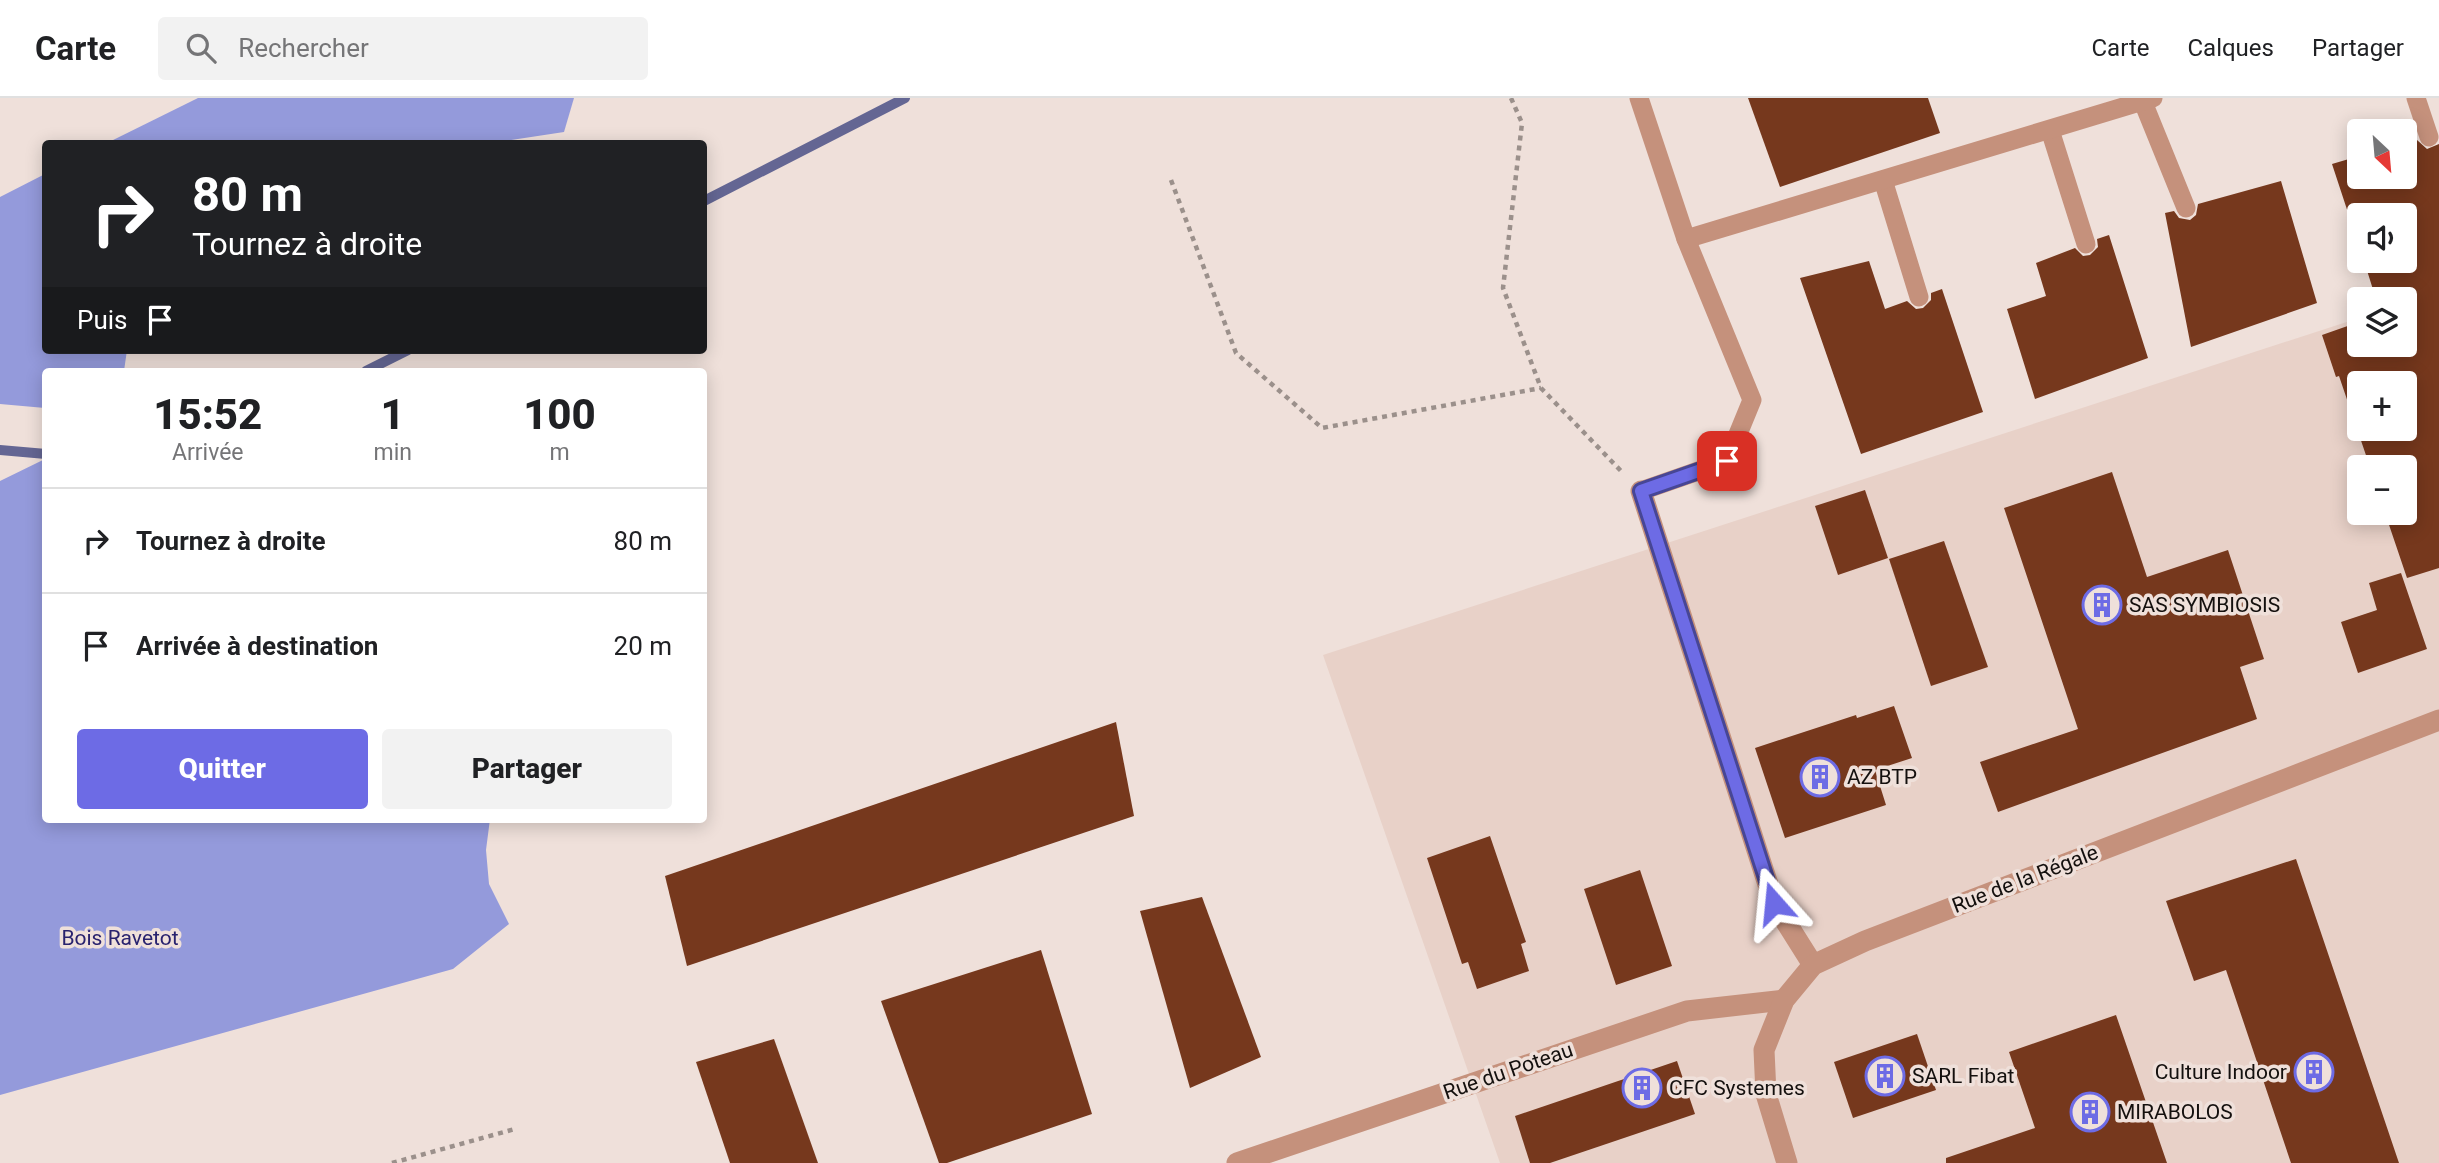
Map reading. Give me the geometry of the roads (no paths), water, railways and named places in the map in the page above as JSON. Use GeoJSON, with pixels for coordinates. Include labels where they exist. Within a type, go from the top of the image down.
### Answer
{"type":"FeatureCollection","features":[{"type":"Feature","properties":{"kind":"street"},"geometry":{"type":"LineString","coordinates":[[1641,491],[1774,903],[1813,965]]}},
{"type":"Feature","properties":{"kind":"street","name":"Rue de la Régale"},"geometry":{"type":"LineString","coordinates":[[1787,1163],[1766,1094],[1764,1050],[1784,1000],[1813,965],[1865,941],[2439,720]]}},
{"type":"Feature","properties":{"kind":"street","name":"Rue du Poteau"},"geometry":{"type":"LineString","coordinates":[[1237,1163],[1687,1011],[1784,1000]]}},
{"type":"Feature","properties":{"kind":"lane"},"geometry":{"type":"LineString","coordinates":[[2416,98],[2429,137]]}},
{"type":"Feature","properties":{"kind":"lane"},"geometry":{"type":"LineString","coordinates":[[1641,491],[1727,461],[1752,400],[1686,239],[1645,99]]}},
{"type":"Feature","properties":{"kind":"lane"},"geometry":{"type":"LineString","coordinates":[[1686,239],[2148,100],[2186,208]]}},
{"type":"Feature","properties":{"kind":"lane"},"geometry":{"type":"LineString","coordinates":[[2050,130],[2086,244]]}},
{"type":"Feature","properties":{"kind":"lane"},"geometry":{"type":"LineString","coordinates":[[1883,180],[1919,297]]}},
{"type":"Feature","properties":{"kind":"waterway"},"geometry":{"type":"LineString","coordinates":[[707,199],[905,98]]}},
{"type":"Feature","properties":{"kind":"waterway"},"geometry":{"type":"LineString","coordinates":[[372,368],[400,354]]}},
{"type":"Feature","properties":{"kind":"waterway"},"geometry":{"type":"LineString","coordinates":[[0,450],[42,454]]}},
{"type":"Feature","properties":{"kind":"place","name":"SAS SYMBIOSIS"},"geometry":{"type":"Point","coordinates":[2102,605]}},
{"type":"Feature","properties":{"kind":"place","name":"AZ BTP"},"geometry":{"type":"Point","coordinates":[1820,777]}},
{"type":"Feature","properties":{"kind":"place","name":"Culture Indoor"},"geometry":{"type":"Point","coordinates":[2314,1072]}},
{"type":"Feature","properties":{"kind":"place","name":"SARL Fibat"},"geometry":{"type":"Point","coordinates":[1885,1076]}},
{"type":"Feature","properties":{"kind":"place","name":"CFC Systemes"},"geometry":{"type":"Point","coordinates":[1642,1088]}},
{"type":"Feature","properties":{"kind":"place","name":"MIRABOLOS"},"geometry":{"type":"Point","coordinates":[2090,1112]}},
{"type":"Feature","properties":{"kind":"park label","name":"Bois Ravetot"},"geometry":{"type":"Point","coordinates":[120,938]}}]}
